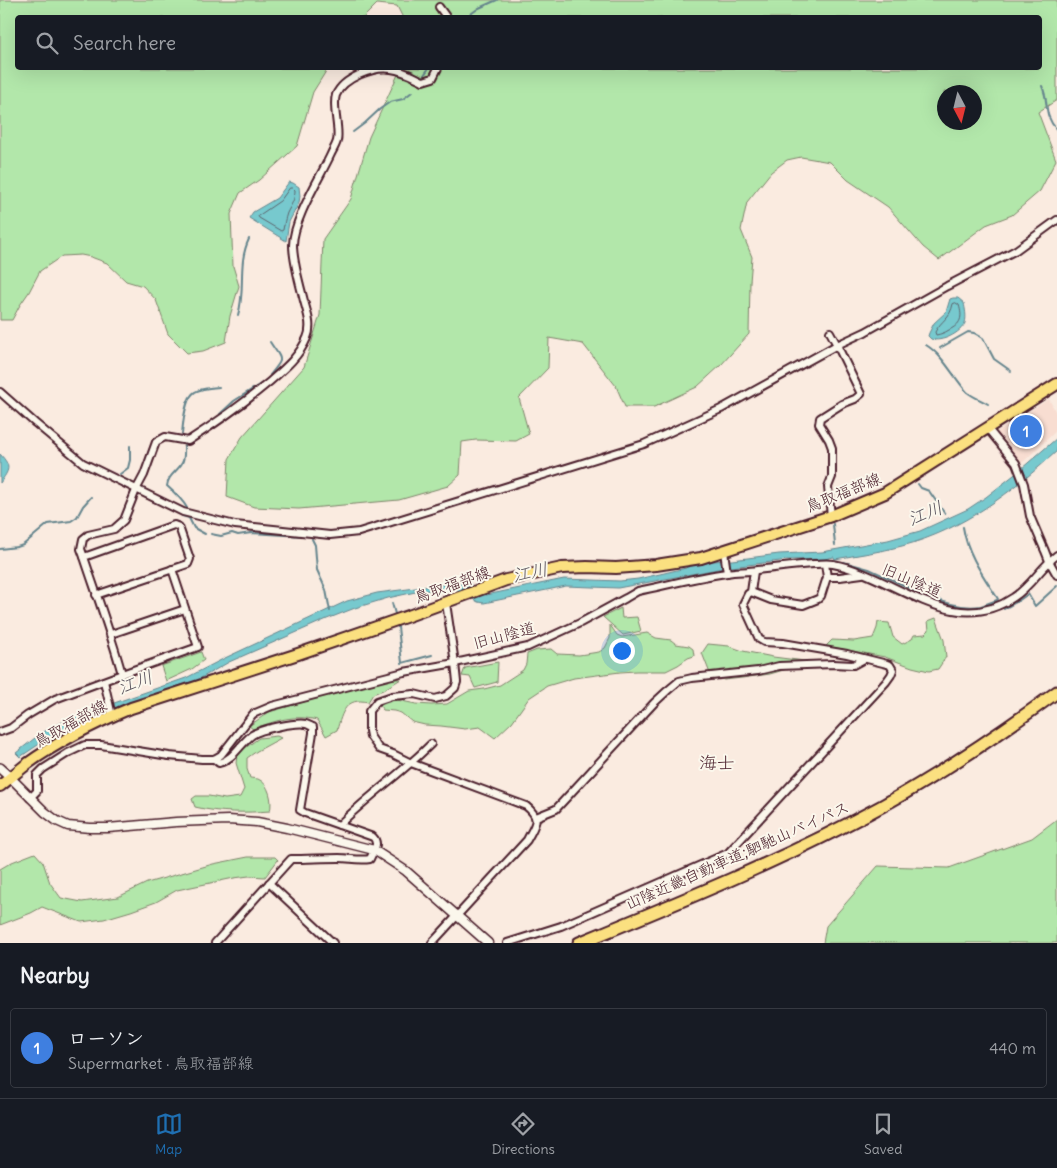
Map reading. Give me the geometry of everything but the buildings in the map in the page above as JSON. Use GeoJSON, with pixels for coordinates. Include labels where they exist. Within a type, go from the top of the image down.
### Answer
{"type":"FeatureCollection","features":[{"type":"Feature","properties":{"kind":"highway","name":"山陰近畿自動車道;駟馳山バイパス"},"geometry":{"type":"LineString","coordinates":[[579,943],[723,883],[840,828],[883,805],[995,737],[1057,692]]}},
{"type":"Feature","properties":{"kind":"highway","name":"山陰近畿自動車道;駟馳山バイパス"},"geometry":{"type":"LineString","coordinates":[[593,943],[725,889],[885,811],[962,764],[1057,698]]}},
{"type":"Feature","properties":{"kind":"main road","name":"鳥取福部線"},"geometry":{"type":"LineString","coordinates":[[0,786],[56,745],[131,708],[298,654],[446,603],[506,580],[562,568],[616,568],[656,565],[724,554],[830,516],[885,493],[1057,384]]}},
{"type":"Feature","properties":{"kind":"main road"},"geometry":{"type":"LineString","coordinates":[[0,768],[11,778]]}},
{"type":"Feature","properties":{"kind":"street"},"geometry":{"type":"LineString","coordinates":[[439,7],[445,15]]}},
{"type":"Feature","properties":{"kind":"street"},"geometry":{"type":"LineString","coordinates":[[122,674],[111,634],[81,549],[83,539],[88,535],[114,529],[124,520],[156,442],[165,437],[188,441],[240,405],[291,363],[308,336],[310,323],[303,298],[293,244],[296,228],[338,139],[336,96],[344,84],[355,76],[374,70]]}},
{"type":"Feature","properties":{"kind":"street"},"geometry":{"type":"LineString","coordinates":[[397,70],[423,81],[433,78],[437,70]]}},
{"type":"Feature","properties":{"kind":"street"},"geometry":{"type":"LineString","coordinates":[[0,392],[83,463],[184,512],[235,525],[330,535],[359,532],[652,441],[721,409],[1016,250],[1057,220]]}},
{"type":"Feature","properties":{"kind":"street"},"geometry":{"type":"LineString","coordinates":[[830,332],[861,394],[820,418],[819,424],[832,448],[832,477],[828,487],[830,516]]}},
{"type":"Feature","properties":{"kind":"street"},"geometry":{"type":"LineString","coordinates":[[988,429],[1016,463],[1024,484],[1030,516],[1057,575]]}},
{"type":"Feature","properties":{"kind":"street"},"geometry":{"type":"LineString","coordinates":[[84,557],[174,525],[179,527],[190,558],[188,564],[96,595]]}},
{"type":"Feature","properties":{"kind":"street"},"geometry":{"type":"LineString","coordinates":[[724,554],[727,572]]}},
{"type":"Feature","properties":{"kind":"street","name":"旧山陰道"},"geometry":{"type":"LineString","coordinates":[[214,759],[221,755],[253,714],[272,706],[404,672],[528,646],[580,623],[638,591],[727,572],[754,571],[792,565],[831,564],[851,569],[937,607],[963,612],[975,612],[1002,605],[1015,597],[1057,555]]}},
{"type":"Feature","properties":{"kind":"street"},"geometry":{"type":"LineString","coordinates":[[751,592],[771,600],[803,605],[821,596],[827,576],[825,564]]}},
{"type":"Feature","properties":{"kind":"street"},"geometry":{"type":"LineString","coordinates":[[0,732],[11,728],[55,699],[198,647],[172,569]]}},
{"type":"Feature","properties":{"kind":"street"},"geometry":{"type":"LineString","coordinates":[[507,943],[561,926],[728,853],[874,696],[891,675],[893,670],[890,665],[864,658],[761,641],[757,637],[743,604],[751,592],[754,571]]}},
{"type":"Feature","properties":{"kind":"street"},"geometry":{"type":"LineString","coordinates":[[827,576],[840,577],[862,574]]}},
{"type":"Feature","properties":{"kind":"street"},"geometry":{"type":"LineString","coordinates":[[432,943],[527,840],[536,819],[535,813],[526,806],[379,749],[370,736],[370,711],[377,701],[392,696],[414,694],[435,698],[446,696],[455,688],[457,682],[455,662],[446,603]]}},
{"type":"Feature","properties":{"kind":"street"},"geometry":{"type":"LineString","coordinates":[[111,634],[185,609]]}},
{"type":"Feature","properties":{"kind":"street"},"geometry":{"type":"LineString","coordinates":[[536,817],[556,809],[654,702],[680,681],[758,671],[779,666],[852,665],[864,658]]}},
{"type":"Feature","properties":{"kind":"street"},"geometry":{"type":"LineString","coordinates":[[104,681],[112,716]]}},
{"type":"Feature","properties":{"kind":"street"},"geometry":{"type":"LineString","coordinates":[[30,798],[37,791],[37,775],[43,769],[85,745],[100,745],[171,756],[214,759],[219,763],[230,758],[252,734],[265,729],[283,725],[307,724],[313,728],[314,733],[300,810],[373,837],[377,844],[370,859],[366,860],[341,858],[291,859],[215,943]]}},
{"type":"Feature","properties":{"kind":"street"},"geometry":{"type":"LineString","coordinates":[[339,825],[412,763],[431,744]]}},
{"type":"Feature","properties":{"kind":"street"},"geometry":{"type":"LineString","coordinates":[[11,778],[45,812],[68,826],[90,828],[228,820],[257,822],[374,850],[406,871],[488,943]]}},
{"type":"Feature","properties":{"kind":"street"},"geometry":{"type":"LineString","coordinates":[[269,884],[333,943]]}},
{"type":"Feature","properties":{"kind":"shaded area"},"geometry":{"type":"Polygon","coordinates":[[[1049,399],[1057,415],[1057,430],[1022,463],[995,433],[1049,399]]]}},
{"type":"Feature","properties":{"kind":"green space"},"geometry":{"type":"Polygon","coordinates":[[[0,0],[1057,0],[1057,100],[1038,112],[1056,160],[1040,191],[1012,215],[986,225],[939,260],[923,247],[888,207],[848,180],[830,162],[801,157],[787,160],[771,172],[747,202],[741,230],[752,257],[749,334],[721,365],[697,387],[654,407],[625,407],[616,386],[583,344],[549,338],[548,368],[519,398],[529,434],[516,441],[476,440],[462,442],[460,475],[448,486],[399,500],[299,509],[254,507],[227,497],[229,459],[242,437],[304,367],[320,315],[323,239],[351,199],[369,137],[400,70],[1042,70],[1042,15],[402,15],[397,6],[377,4],[366,15],[15,15],[15,70],[327,70],[313,92],[297,146],[259,180],[240,193],[231,214],[233,266],[239,286],[230,316],[226,342],[203,351],[187,353],[168,334],[156,300],[143,286],[126,281],[107,263],[81,255],[62,256],[40,271],[12,320],[0,320],[0,0]]]}},
{"type":"Feature","properties":{"kind":"green space"},"geometry":{"type":"Polygon","coordinates":[[[621,608],[622,618],[637,617],[641,631],[623,635],[603,617],[621,608]]]}},
{"type":"Feature","properties":{"kind":"green space"},"geometry":{"type":"Polygon","coordinates":[[[936,618],[944,640],[946,657],[938,669],[929,671],[885,657],[826,646],[832,640],[854,641],[873,638],[878,622],[889,623],[893,637],[902,644],[912,639],[914,635],[925,634],[929,630],[928,621],[936,618]]]}},
{"type":"Feature","properties":{"kind":"green space"},"geometry":{"type":"Polygon","coordinates":[[[610,625],[617,635],[622,637],[647,633],[656,638],[671,640],[676,644],[689,646],[693,649],[694,656],[666,671],[620,672],[574,678],[547,686],[529,698],[512,722],[495,738],[480,727],[465,729],[412,722],[401,713],[383,710],[380,706],[388,701],[397,700],[416,704],[447,704],[469,691],[500,685],[523,670],[527,654],[537,650],[551,649],[557,654],[579,655],[599,652],[605,648],[610,638],[610,625]]]}},
{"type":"Feature","properties":{"kind":"green space"},"geometry":{"type":"Polygon","coordinates":[[[708,644],[729,646],[773,657],[813,662],[819,666],[787,669],[770,674],[724,680],[711,676],[702,653],[708,644]]]}},
{"type":"Feature","properties":{"kind":"green space"},"geometry":{"type":"Polygon","coordinates":[[[201,652],[204,660],[192,669],[166,681],[161,666],[201,652]]]}},
{"type":"Feature","properties":{"kind":"green space"},"geometry":{"type":"Polygon","coordinates":[[[498,662],[497,682],[475,688],[470,677],[462,676],[465,668],[498,662]]]}},
{"type":"Feature","properties":{"kind":"green space"},"geometry":{"type":"Polygon","coordinates":[[[391,679],[401,679],[373,694],[368,702],[355,702],[346,707],[337,730],[326,736],[317,720],[308,718],[284,719],[253,729],[249,726],[269,712],[391,679]]]}},
{"type":"Feature","properties":{"kind":"green space"},"geometry":{"type":"Polygon","coordinates":[[[277,736],[281,738],[247,758],[247,769],[250,778],[258,779],[265,784],[270,798],[270,811],[232,812],[195,807],[192,799],[196,796],[225,799],[240,797],[244,789],[236,763],[237,756],[259,738],[277,736]]]}},
{"type":"Feature","properties":{"kind":"green space"},"geometry":{"type":"Polygon","coordinates":[[[1057,819],[1057,943],[823,943],[826,926],[878,866],[949,868],[1032,838],[1057,819]]]}},
{"type":"Feature","properties":{"kind":"green space"},"geometry":{"type":"Polygon","coordinates":[[[35,853],[43,862],[50,883],[61,898],[82,902],[118,897],[147,883],[213,864],[248,857],[275,857],[278,860],[265,877],[249,876],[234,878],[177,890],[156,902],[104,919],[81,922],[42,907],[0,925],[0,869],[35,853]]]}},
{"type":"Feature","properties":{"kind":"water"},"geometry":{"type":"Polygon","coordinates":[[[289,182],[299,187],[300,196],[299,203],[289,222],[286,241],[249,218],[253,212],[277,198],[289,182]]]}},
{"type":"Feature","properties":{"kind":"water"},"geometry":{"type":"Polygon","coordinates":[[[958,298],[964,303],[966,315],[963,327],[940,340],[931,339],[928,336],[934,323],[946,312],[950,299],[958,298]]]}},
{"type":"Feature","properties":{"kind":"water"},"geometry":{"type":"Polygon","coordinates":[[[1057,438],[1057,451],[986,508],[946,530],[902,546],[835,559],[834,557],[788,560],[723,568],[618,588],[566,586],[484,603],[478,602],[456,589],[420,591],[388,598],[327,619],[229,662],[187,686],[88,719],[88,721],[61,734],[59,731],[20,757],[16,753],[40,734],[56,725],[186,678],[347,601],[377,593],[454,583],[470,584],[486,595],[564,579],[620,581],[638,579],[712,561],[779,554],[822,552],[888,540],[920,531],[968,509],[1014,475],[1057,438]]]}},
{"type":"Feature","properties":{"kind":"water"},"geometry":{"type":"Polygon","coordinates":[[[0,454],[8,468],[0,483],[0,454]]]}},
{"type":"Feature","properties":{"kind":"waterway"},"geometry":{"type":"LineString","coordinates":[[469,15],[479,8],[497,0]]}},
{"type":"Feature","properties":{"kind":"waterway"},"geometry":{"type":"LineString","coordinates":[[424,75],[428,70]]}},
{"type":"Feature","properties":{"kind":"waterway"},"geometry":{"type":"LineString","coordinates":[[1042,86],[1049,118],[1057,130]]}},
{"type":"Feature","properties":{"kind":"waterway"},"geometry":{"type":"LineString","coordinates":[[353,132],[390,102],[403,99],[412,92]]}},
{"type":"Feature","properties":{"kind":"waterway"},"geometry":{"type":"LineString","coordinates":[[238,315],[243,258],[249,239]]}},
{"type":"Feature","properties":{"kind":"waterway"},"geometry":{"type":"LineString","coordinates":[[940,348],[968,332],[974,333],[983,338],[994,359],[1011,371]]}},
{"type":"Feature","properties":{"kind":"waterway"},"geometry":{"type":"LineString","coordinates":[[270,342],[279,356],[280,362],[270,375]]}},
{"type":"Feature","properties":{"kind":"waterway"},"geometry":{"type":"LineString","coordinates":[[926,345],[938,355],[967,392],[988,404]]}},
{"type":"Feature","properties":{"kind":"waterway"},"geometry":{"type":"LineString","coordinates":[[220,414],[234,401],[262,383]]}},
{"type":"Feature","properties":{"kind":"waterway"},"geometry":{"type":"LineString","coordinates":[[182,434],[185,411],[192,395],[207,388],[219,387]]}},
{"type":"Feature","properties":{"kind":"waterway"},"geometry":{"type":"LineString","coordinates":[[120,474],[128,468],[130,446]]}},
{"type":"Feature","properties":{"kind":"waterway"},"geometry":{"type":"LineString","coordinates":[[184,446],[183,461],[169,479],[167,486],[181,499],[187,508]]}},
{"type":"Feature","properties":{"kind":"waterway","name":"江川"},"geometry":{"type":"LineString","coordinates":[[918,484],[921,488],[929,491],[945,514]]}},
{"type":"Feature","properties":{"kind":"waterway"},"geometry":{"type":"LineString","coordinates":[[0,549],[23,545],[48,524],[71,521],[77,517],[91,497]]}},
{"type":"Feature","properties":{"kind":"waterway"},"geometry":{"type":"LineString","coordinates":[[182,516],[189,518],[194,528],[205,534]]}},
{"type":"Feature","properties":{"kind":"waterway"},"geometry":{"type":"LineString","coordinates":[[833,524],[835,545]]}},
{"type":"Feature","properties":{"kind":"waterway"},"geometry":{"type":"LineString","coordinates":[[963,527],[972,556],[998,599]]}},
{"type":"Feature","properties":{"kind":"waterway"},"geometry":{"type":"LineString","coordinates":[[211,534],[221,536],[232,533],[238,535],[251,533],[303,536]]}},
{"type":"Feature","properties":{"kind":"waterway"},"geometry":{"type":"LineString","coordinates":[[312,539],[315,545],[317,570],[326,590],[330,611]]}},
{"type":"Feature","properties":{"kind":"waterway"},"geometry":{"type":"LineString","coordinates":[[844,562],[869,569],[921,593]]}},
{"type":"Feature","properties":{"kind":"waterway"},"geometry":{"type":"LineString","coordinates":[[1004,609],[1028,594],[1035,606],[1057,586]]}},
{"type":"Feature","properties":{"kind":"waterway"},"geometry":{"type":"LineString","coordinates":[[928,596],[947,603],[968,607],[981,606],[997,600]]}},
{"type":"Feature","properties":{"kind":"waterway"},"geometry":{"type":"LineString","coordinates":[[392,603],[395,614]]}},
{"type":"Feature","properties":{"kind":"waterway"},"geometry":{"type":"LineString","coordinates":[[398,627],[402,663],[432,655]]}},
{"type":"Feature","properties":{"kind":"place","name":"ローソン"},"geometry":{"type":"Point","coordinates":[1026,431]}},
{"type":"Feature","properties":{"kind":"district","name":"海士"},"geometry":{"type":"Point","coordinates":[717,762]}}]}
